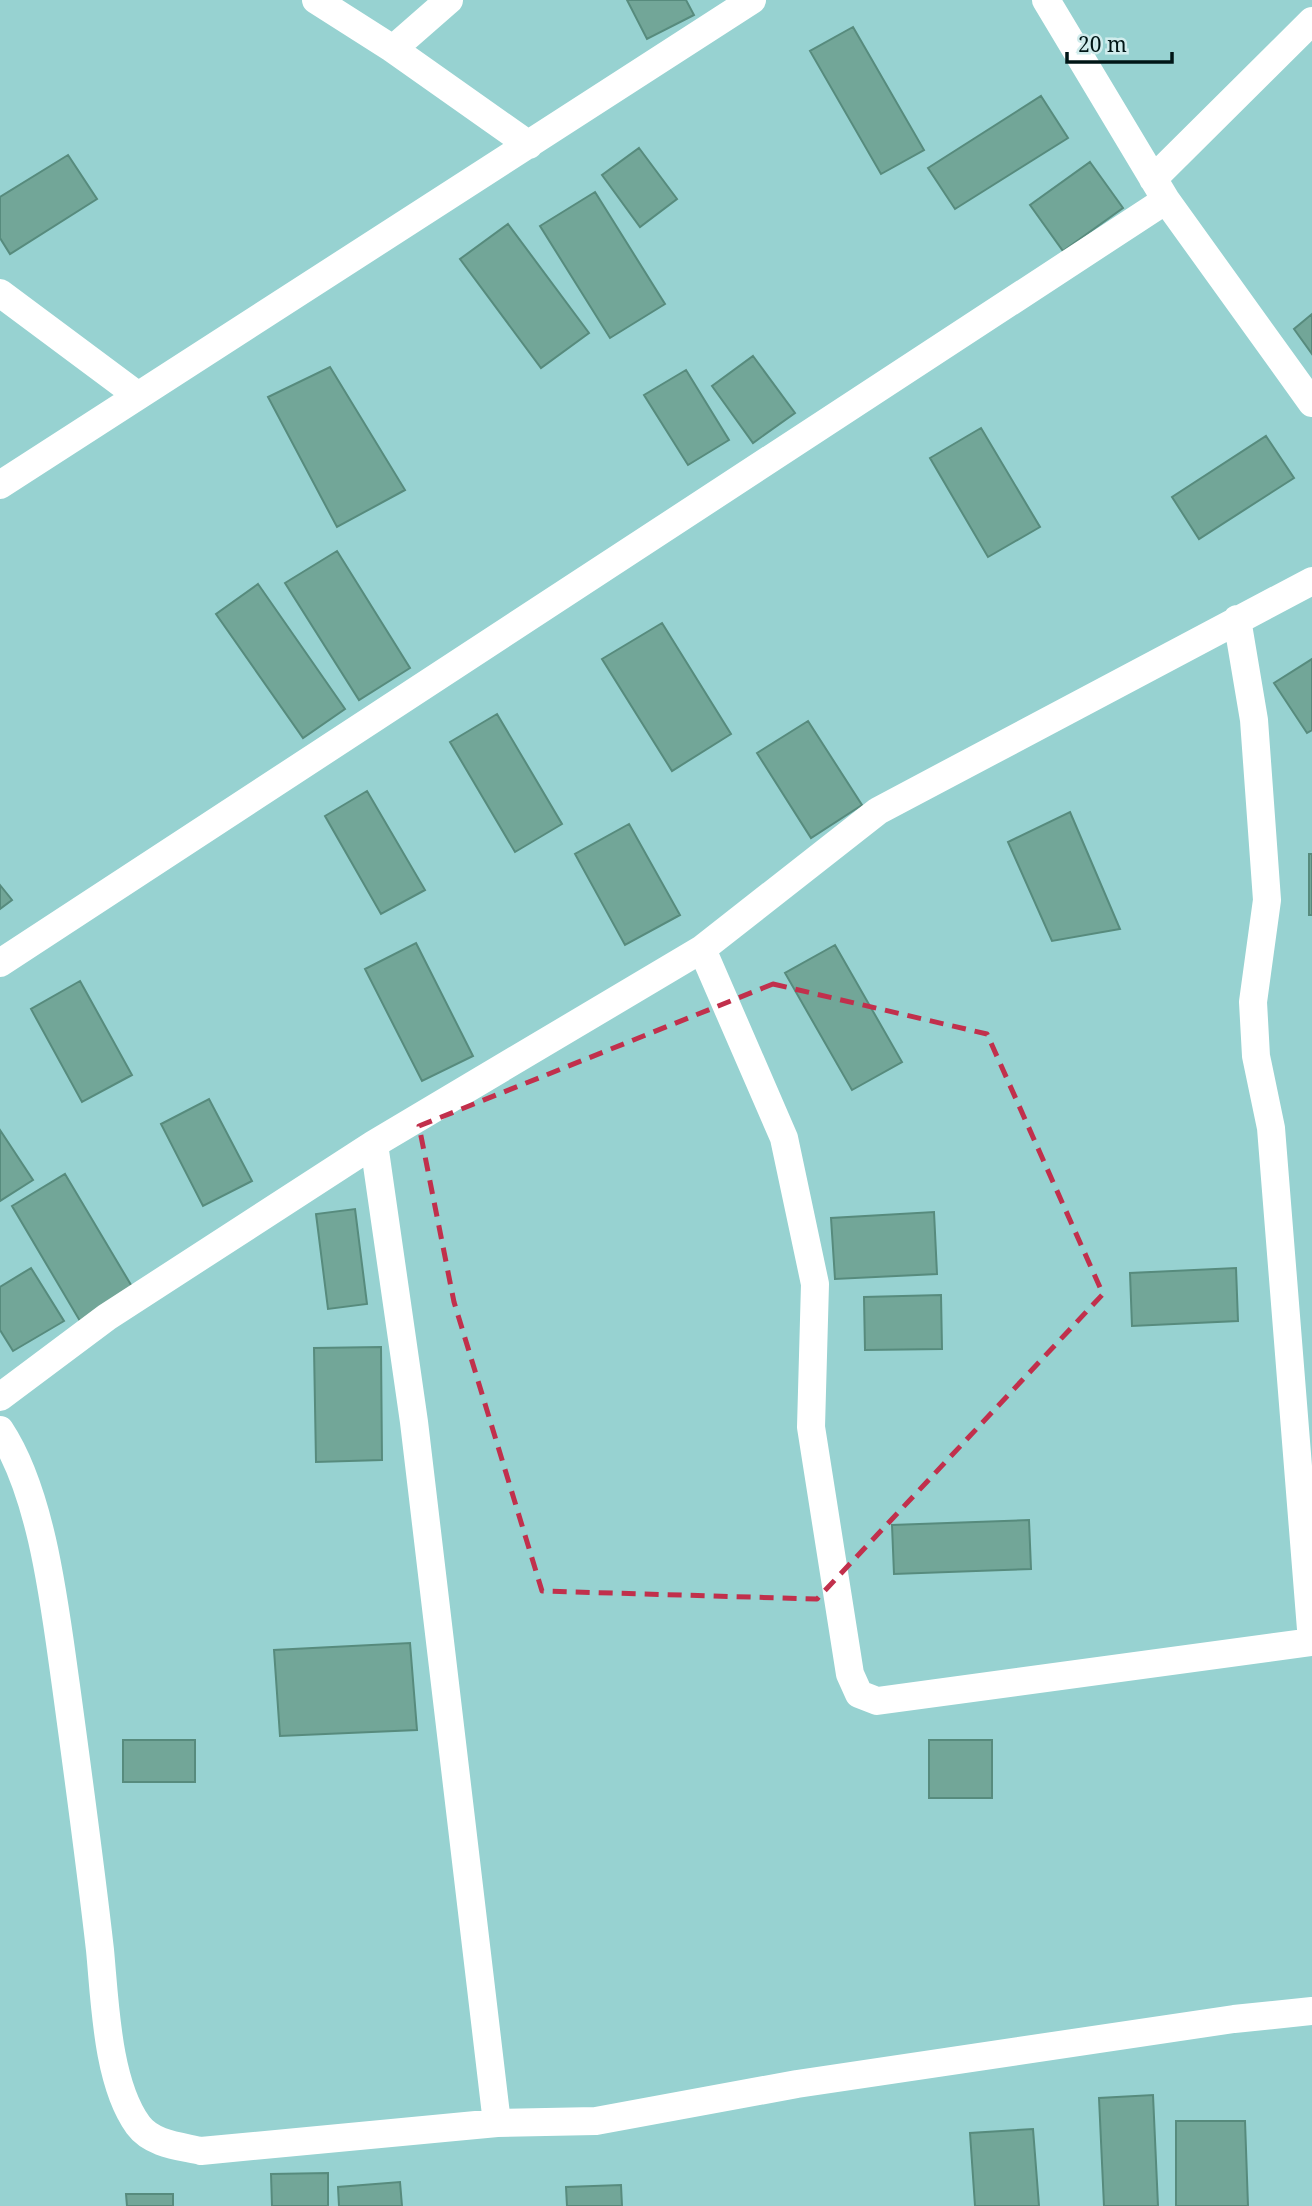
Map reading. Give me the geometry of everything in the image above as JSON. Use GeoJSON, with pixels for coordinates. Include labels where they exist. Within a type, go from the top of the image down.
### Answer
{"type":"FeatureCollection","features":[{"type":"Feature","properties":{"kind":"street"},"geometry":{"type":"LineString","coordinates":[[316,0],[393,49],[528,145]]}},
{"type":"Feature","properties":{"kind":"street"},"geometry":{"type":"LineString","coordinates":[[393,49],[449,0]]}},
{"type":"Feature","properties":{"kind":"street"},"geometry":{"type":"LineString","coordinates":[[0,485],[752,0]]}},
{"type":"Feature","properties":{"kind":"street"},"geometry":{"type":"LineString","coordinates":[[1046,0],[1160,189],[1312,403]]}},
{"type":"Feature","properties":{"kind":"street"},"geometry":{"type":"LineString","coordinates":[[0,963],[1160,189],[1312,21]]}},
{"type":"Feature","properties":{"kind":"street"},"geometry":{"type":"LineString","coordinates":[[0,293],[137,395]]}},
{"type":"Feature","properties":{"kind":"street"},"geometry":{"type":"LineString","coordinates":[[0,1396],[107,1317],[374,1144],[702,950],[878,811],[1312,581]]}},
{"type":"Feature","properties":{"kind":"street"},"geometry":{"type":"LineString","coordinates":[[702,950],[783,1138],[815,1284],[811,1427],[850,1674],[859,1695],[877,1701],[1311,1642],[1271,1128],[1256,1056],[1253,1002],[1267,900],[1254,720],[1237,619]]}},
{"type":"Feature","properties":{"kind":"street"},"geometry":{"type":"LineString","coordinates":[[374,1144],[414,1422],[497,2123]]}},
{"type":"Feature","properties":{"kind":"street"},"geometry":{"type":"LineString","coordinates":[[0,1430],[30,1495],[56,1613],[87,1836],[109,2036],[123,2095],[139,2127],[162,2143],[201,2151],[497,2123],[596,2121],[810,2082],[1234,2019],[1312,2011]]}},
{"type":"Feature","properties":{"kind":"highlighted area"},"geometry":{"type":"Polygon","coordinates":[[[773,984],[987,1034],[1103,1294],[817,1599],[542,1591],[454,1302],[419,1126],[773,984]]]}},
{"type":"Feature","properties":{"kind":"building"},"geometry":{"type":"Polygon","coordinates":[[[627,0],[686,0],[694,15],[647,39],[627,0]]]}},
{"type":"Feature","properties":{"kind":"building"},"geometry":{"type":"Polygon","coordinates":[[[853,27],[924,150],[881,174],[810,51],[853,27]]]}},
{"type":"Feature","properties":{"kind":"building"},"geometry":{"type":"Polygon","coordinates":[[[1041,96],[1068,138],[955,209],[928,168],[1041,96]]]}},
{"type":"Feature","properties":{"kind":"building"},"geometry":{"type":"Polygon","coordinates":[[[639,148],[677,199],[640,227],[602,175],[639,148]]]}},
{"type":"Feature","properties":{"kind":"building"},"geometry":{"type":"Polygon","coordinates":[[[68,155],[97,199],[10,254],[0,238],[0,197],[68,155]]]}},
{"type":"Feature","properties":{"kind":"building"},"geometry":{"type":"Polygon","coordinates":[[[1090,162],[1123,208],[1063,251],[1030,205],[1090,162]]]}},
{"type":"Feature","properties":{"kind":"building"},"geometry":{"type":"Polygon","coordinates":[[[595,192],[665,304],[610,338],[540,226],[595,192]]]}},
{"type":"Feature","properties":{"kind":"building"},"geometry":{"type":"Polygon","coordinates":[[[508,224],[589,333],[541,368],[460,259],[508,224]]]}},
{"type":"Feature","properties":{"kind":"building"},"geometry":{"type":"Polygon","coordinates":[[[1312,314],[1312,354],[1294,329],[1312,314]]]}},
{"type":"Feature","properties":{"kind":"building"},"geometry":{"type":"Polygon","coordinates":[[[753,356],[795,413],[753,443],[712,386],[753,356]]]}},
{"type":"Feature","properties":{"kind":"building"},"geometry":{"type":"Polygon","coordinates":[[[330,367],[405,490],[337,527],[268,397],[330,367]]]}},
{"type":"Feature","properties":{"kind":"building"},"geometry":{"type":"Polygon","coordinates":[[[686,370],[729,440],[688,465],[644,395],[686,370]]]}},
{"type":"Feature","properties":{"kind":"building"},"geometry":{"type":"Polygon","coordinates":[[[981,428],[1040,527],[988,557],[930,458],[981,428]]]}},
{"type":"Feature","properties":{"kind":"building"},"geometry":{"type":"Polygon","coordinates":[[[1266,436],[1294,478],[1199,539],[1172,497],[1266,436]]]}},
{"type":"Feature","properties":{"kind":"building"},"geometry":{"type":"Polygon","coordinates":[[[337,551],[410,668],[359,700],[285,583],[337,551]]]}},
{"type":"Feature","properties":{"kind":"building"},"geometry":{"type":"Polygon","coordinates":[[[258,584],[345,709],[303,738],[216,614],[258,584]]]}},
{"type":"Feature","properties":{"kind":"building"},"geometry":{"type":"Polygon","coordinates":[[[662,623],[731,734],[672,771],[602,659],[662,623]]]}},
{"type":"Feature","properties":{"kind":"building"},"geometry":{"type":"Polygon","coordinates":[[[1312,659],[1312,730],[1307,733],[1274,683],[1312,659]]]}},
{"type":"Feature","properties":{"kind":"building"},"geometry":{"type":"Polygon","coordinates":[[[497,714],[562,824],[515,852],[450,742],[497,714]]]}},
{"type":"Feature","properties":{"kind":"building"},"geometry":{"type":"Polygon","coordinates":[[[808,721],[862,805],[811,838],[757,753],[808,721]]]}},
{"type":"Feature","properties":{"kind":"building"},"geometry":{"type":"Polygon","coordinates":[[[367,791],[425,890],[381,914],[325,816],[367,791]]]}},
{"type":"Feature","properties":{"kind":"building"},"geometry":{"type":"Polygon","coordinates":[[[1070,812],[1120,929],[1052,941],[1008,842],[1070,812]]]}},
{"type":"Feature","properties":{"kind":"building"},"geometry":{"type":"Polygon","coordinates":[[[629,824],[680,915],[625,945],[575,854],[629,824]]]}},
{"type":"Feature","properties":{"kind":"building"},"geometry":{"type":"Polygon","coordinates":[[[1309,854],[1312,854],[1312,915],[1309,915],[1309,854]]]}},
{"type":"Feature","properties":{"kind":"building"},"geometry":{"type":"Polygon","coordinates":[[[0,885],[12,900],[0,909],[0,885]]]}},
{"type":"Feature","properties":{"kind":"building"},"geometry":{"type":"Polygon","coordinates":[[[416,943],[473,1056],[422,1081],[365,969],[416,943]]]}},
{"type":"Feature","properties":{"kind":"building"},"geometry":{"type":"Polygon","coordinates":[[[835,945],[902,1062],[852,1090],[785,973],[835,945]]]}},
{"type":"Feature","properties":{"kind":"building"},"geometry":{"type":"Polygon","coordinates":[[[80,981],[132,1075],[82,1102],[31,1009],[80,981]]]}},
{"type":"Feature","properties":{"kind":"building"},"geometry":{"type":"Polygon","coordinates":[[[209,1099],[252,1181],[203,1206],[161,1124],[209,1099]]]}},
{"type":"Feature","properties":{"kind":"building"},"geometry":{"type":"Polygon","coordinates":[[[0,1130],[33,1180],[0,1201],[0,1130]]]}},
{"type":"Feature","properties":{"kind":"building"},"geometry":{"type":"Polygon","coordinates":[[[65,1174],[134,1290],[80,1321],[12,1206],[65,1174]]]}},
{"type":"Feature","properties":{"kind":"building"},"geometry":{"type":"Polygon","coordinates":[[[355,1209],[367,1304],[328,1309],[316,1214],[355,1209]]]}},
{"type":"Feature","properties":{"kind":"building"},"geometry":{"type":"Polygon","coordinates":[[[934,1212],[937,1274],[835,1279],[831,1218],[934,1212]]]}},
{"type":"Feature","properties":{"kind":"building"},"geometry":{"type":"Polygon","coordinates":[[[31,1268],[64,1321],[13,1351],[0,1330],[0,1287],[31,1268]]]}},
{"type":"Feature","properties":{"kind":"building"},"geometry":{"type":"Polygon","coordinates":[[[1236,1268],[1238,1321],[1132,1326],[1130,1273],[1236,1268]]]}},
{"type":"Feature","properties":{"kind":"building"},"geometry":{"type":"Polygon","coordinates":[[[941,1295],[942,1349],[865,1350],[864,1297],[941,1295]]]}},
{"type":"Feature","properties":{"kind":"building"},"geometry":{"type":"Polygon","coordinates":[[[381,1347],[382,1460],[316,1462],[314,1348],[381,1347]]]}},
{"type":"Feature","properties":{"kind":"building"},"geometry":{"type":"Polygon","coordinates":[[[1029,1520],[1031,1569],[894,1574],[892,1525],[1029,1520]]]}},
{"type":"Feature","properties":{"kind":"building"},"geometry":{"type":"Polygon","coordinates":[[[410,1643],[417,1730],[280,1736],[274,1650],[410,1643]]]}},
{"type":"Feature","properties":{"kind":"building"},"geometry":{"type":"Polygon","coordinates":[[[123,1740],[195,1740],[195,1782],[123,1782],[123,1740]]]}},
{"type":"Feature","properties":{"kind":"building"},"geometry":{"type":"Polygon","coordinates":[[[929,1740],[992,1740],[992,1798],[929,1798],[929,1740]]]}},
{"type":"Feature","properties":{"kind":"building"},"geometry":{"type":"Polygon","coordinates":[[[1153,2095],[1158,2206],[1104,2206],[1099,2098],[1153,2095]]]}},
{"type":"Feature","properties":{"kind":"building"},"geometry":{"type":"Polygon","coordinates":[[[1176,2121],[1245,2121],[1248,2206],[1176,2206],[1176,2121]]]}},
{"type":"Feature","properties":{"kind":"building"},"geometry":{"type":"Polygon","coordinates":[[[1033,2129],[1039,2206],[975,2206],[970,2133],[1033,2129]]]}},
{"type":"Feature","properties":{"kind":"building"},"geometry":{"type":"Polygon","coordinates":[[[328,2173],[328,2206],[272,2206],[271,2174],[328,2173]]]}},
{"type":"Feature","properties":{"kind":"building"},"geometry":{"type":"Polygon","coordinates":[[[400,2182],[402,2206],[339,2206],[338,2187],[400,2182]]]}},
{"type":"Feature","properties":{"kind":"building"},"geometry":{"type":"Polygon","coordinates":[[[621,2185],[622,2206],[567,2206],[566,2187],[621,2185]]]}},
{"type":"Feature","properties":{"kind":"building"},"geometry":{"type":"Polygon","coordinates":[[[126,2194],[173,2194],[173,2206],[127,2206],[126,2194]]]}}]}
